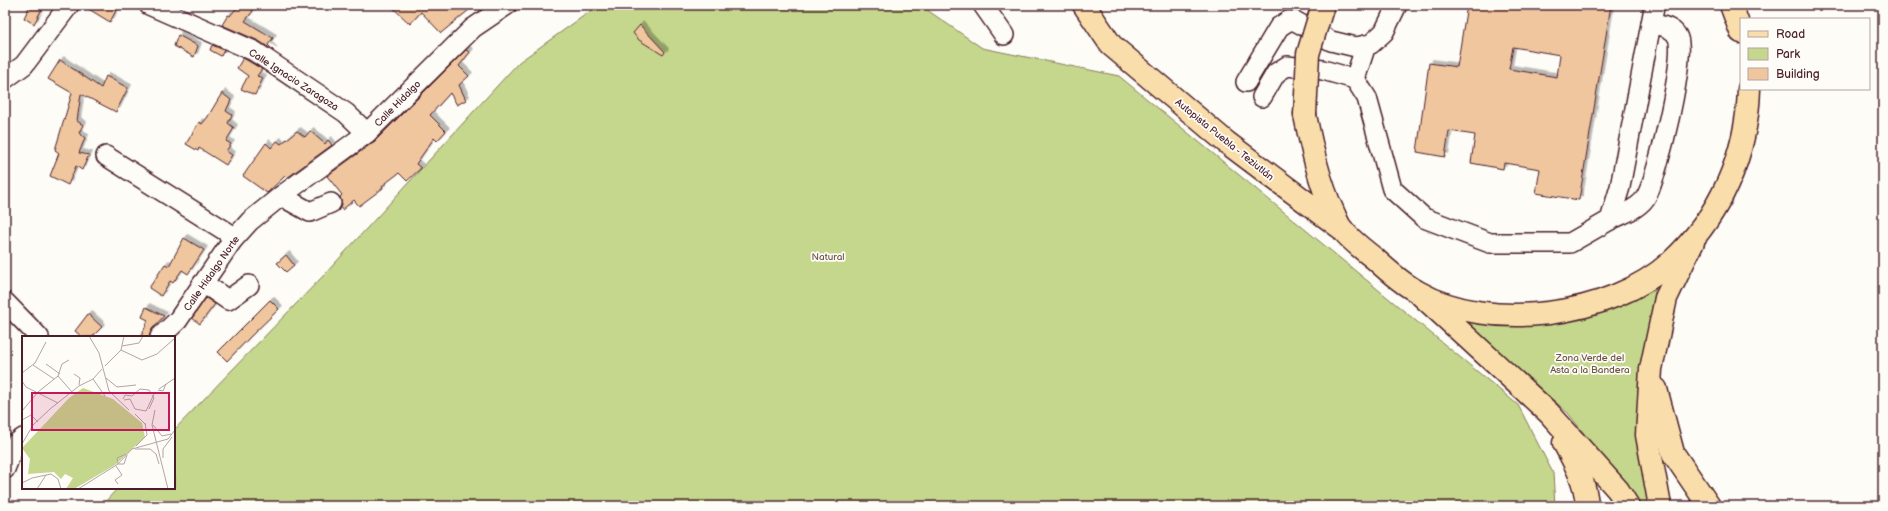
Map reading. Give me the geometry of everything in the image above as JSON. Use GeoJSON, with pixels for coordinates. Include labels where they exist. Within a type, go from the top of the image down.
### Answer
{"type":"FeatureCollection","features":[{"type":"Feature","properties":{"kind":"main road","name":"Autopista Puebla - Teziutlán"},"geometry":{"type":"LineString","coordinates":[[1084,5],[1111,45],[1226,142],[1342,229],[1384,267],[1419,292],[1453,306],[1476,311],[1513,315],[1541,315],[1570,310],[1597,302],[1632,288],[1670,263],[1695,238],[1715,211],[1738,161],[1749,109],[1749,90]]}},
{"type":"Feature","properties":{"kind":"main road","name":"Autopista Puebla - Teziutlán"},"geometry":{"type":"LineString","coordinates":[[1323,5],[1308,54],[1305,115],[1317,170],[1326,198],[1342,229]]}},
{"type":"Feature","properties":{"kind":"main road"},"geometry":{"type":"LineString","coordinates":[[1731,5],[1740,29]]}},
{"type":"Feature","properties":{"kind":"main road"},"geometry":{"type":"LineString","coordinates":[[1660,506],[1647,435],[1651,369],[1666,298],[1695,238]]}},
{"type":"Feature","properties":{"kind":"main road"},"geometry":{"type":"LineString","coordinates":[[1419,292],[1549,413],[1618,490],[1628,506]]}},
{"type":"Feature","properties":{"kind":"main road"},"geometry":{"type":"LineString","coordinates":[[1651,369],[1673,453],[1709,506]]}},
{"type":"Feature","properties":{"kind":"main road"},"geometry":{"type":"LineString","coordinates":[[1549,413],[1579,471],[1587,498],[1587,506]]}},
{"type":"Feature","properties":{"kind":"street"},"geometry":{"type":"LineString","coordinates":[[5,79],[24,65],[69,5]]}},
{"type":"Feature","properties":{"kind":"street","name":"Calle Ignacio Zaragoza"},"geometry":{"type":"LineString","coordinates":[[149,5],[254,51],[346,113],[367,133]]}},
{"type":"Feature","properties":{"kind":"street","name":"Calle Hidalgo"},"geometry":{"type":"LineString","coordinates":[[281,196],[367,133],[473,28],[508,5]]}},
{"type":"Feature","properties":{"kind":"street"},"geometry":{"type":"LineString","coordinates":[[983,5],[1004,35]]}},
{"type":"Feature","properties":{"kind":"street"},"geometry":{"type":"LineString","coordinates":[[1246,82],[1280,27],[1288,21],[1295,20],[1331,41],[1356,47],[1371,44],[1384,32],[1396,5]]}},
{"type":"Feature","properties":{"kind":"street"},"geometry":{"type":"LineString","coordinates":[[1610,220],[1620,187],[1654,10]]}},
{"type":"Feature","properties":{"kind":"street"},"geometry":{"type":"LineString","coordinates":[[1262,97],[1276,73],[1287,66],[1323,70],[1356,79],[1367,98],[1392,189],[1424,218],[1490,243],[1570,243],[1634,208],[1647,196],[1660,157],[1678,72],[1679,39],[1672,29],[1654,10]]}},
{"type":"Feature","properties":{"kind":"street"},"geometry":{"type":"LineString","coordinates":[[1356,79],[1366,45]]}},
{"type":"Feature","properties":{"kind":"street"},"geometry":{"type":"LineString","coordinates":[[106,156],[228,232],[232,241]]}},
{"type":"Feature","properties":{"kind":"street"},"geometry":{"type":"LineString","coordinates":[[281,196],[310,212],[330,203]]}},
{"type":"Feature","properties":{"kind":"street","name":"Calle Hidalgo Norte"},"geometry":{"type":"LineString","coordinates":[[161,336],[178,320],[232,241],[250,221],[281,196]]}},
{"type":"Feature","properties":{"kind":"street"},"geometry":{"type":"LineString","coordinates":[[202,284],[228,300],[250,285]]}},
{"type":"Feature","properties":{"kind":"street"},"geometry":{"type":"LineString","coordinates":[[5,302],[38,336]]}},
{"type":"Feature","properties":{"kind":"street"},"geometry":{"type":"LineString","coordinates":[[5,469],[15,444],[22,439]]}},
{"type":"Feature","properties":{"kind":"green space","name":"Natural"},"geometry":{"type":"Polygon","coordinates":[[[599,5],[920,5],[982,48],[1119,76],[1518,405],[1553,473],[1555,506],[101,506],[117,489],[175,489],[175,429],[325,274],[519,62],[599,5]]]}},
{"type":"Feature","properties":{"kind":"green space","name":"Zona Verde del Asta a la Bandera"},"geometry":{"type":"Polygon","coordinates":[[[1657,280],[1638,391],[1649,506],[1641,506],[1568,413],[1460,319],[1538,322],[1657,280]]]}},
{"type":"Feature","properties":{"kind":"building"},"geometry":{"type":"Polygon","coordinates":[[[30,5],[44,5],[34,24],[24,18],[30,5]]]}},
{"type":"Feature","properties":{"kind":"building"},"geometry":{"type":"Polygon","coordinates":[[[82,5],[119,5],[110,22],[82,5]]]}},
{"type":"Feature","properties":{"kind":"building"},"geometry":{"type":"Polygon","coordinates":[[[239,5],[246,5],[253,11],[245,21],[273,38],[268,45],[274,51],[259,41],[222,25],[228,15],[230,16],[239,5]]]}},
{"type":"Feature","properties":{"kind":"building"},"geometry":{"type":"Polygon","coordinates":[[[390,5],[475,5],[441,33],[421,12],[410,24],[390,5]]]}},
{"type":"Feature","properties":{"kind":"building"},"geometry":{"type":"Polygon","coordinates":[[[1467,5],[1611,5],[1579,200],[1536,193],[1540,169],[1504,163],[1503,169],[1471,163],[1475,135],[1449,131],[1445,157],[1417,152],[1429,63],[1457,67],[1467,5]],[[1513,47],[1509,69],[1557,77],[1560,55],[1513,47]]]}},
{"type":"Feature","properties":{"kind":"building"},"geometry":{"type":"Polygon","coordinates":[[[640,25],[665,52],[663,55],[639,40],[633,33],[640,25]]]}},
{"type":"Feature","properties":{"kind":"building"},"geometry":{"type":"Polygon","coordinates":[[[178,35],[198,46],[194,57],[174,46],[178,35]]]}},
{"type":"Feature","properties":{"kind":"building"},"geometry":{"type":"Polygon","coordinates":[[[212,45],[224,50],[221,56],[210,50],[212,45]]]}},
{"type":"Feature","properties":{"kind":"building"},"geometry":{"type":"Polygon","coordinates":[[[466,50],[470,52],[459,66],[469,76],[459,85],[466,100],[457,105],[450,93],[430,115],[446,131],[437,141],[434,138],[416,164],[421,168],[407,181],[399,173],[382,186],[383,188],[359,206],[354,200],[342,210],[340,197],[342,195],[327,176],[375,141],[466,50]]]}},
{"type":"Feature","properties":{"kind":"building"},"geometry":{"type":"Polygon","coordinates":[[[243,58],[262,69],[257,76],[263,78],[255,95],[241,89],[248,76],[237,68],[243,58]]]}},
{"type":"Feature","properties":{"kind":"building"},"geometry":{"type":"Polygon","coordinates":[[[60,60],[101,88],[106,76],[128,88],[116,112],[81,94],[77,121],[83,125],[79,133],[85,138],[79,153],[89,155],[82,170],[76,166],[68,185],[50,176],[59,153],[55,150],[72,93],[48,79],[60,60]]]}},
{"type":"Feature","properties":{"kind":"building"},"geometry":{"type":"Polygon","coordinates":[[[222,93],[231,100],[226,111],[232,115],[228,123],[234,128],[226,141],[231,144],[226,151],[232,155],[226,165],[199,148],[198,151],[186,144],[199,122],[202,124],[207,118],[222,93]]]}},
{"type":"Feature","properties":{"kind":"building"},"geometry":{"type":"Polygon","coordinates":[[[297,131],[305,137],[310,131],[325,144],[328,140],[332,145],[287,178],[285,176],[267,193],[243,176],[266,143],[271,148],[277,141],[281,144],[297,131]]]}},
{"type":"Feature","properties":{"kind":"building"},"geometry":{"type":"Polygon","coordinates":[[[184,238],[204,250],[188,274],[182,270],[173,283],[170,281],[161,296],[149,288],[165,264],[169,266],[184,238]]]}},
{"type":"Feature","properties":{"kind":"building"},"geometry":{"type":"Polygon","coordinates":[[[286,255],[294,265],[286,272],[277,263],[286,255]]]}},
{"type":"Feature","properties":{"kind":"building"},"geometry":{"type":"Polygon","coordinates":[[[206,298],[215,304],[200,324],[192,318],[206,298]]]}},
{"type":"Feature","properties":{"kind":"building"},"geometry":{"type":"Polygon","coordinates":[[[270,300],[279,309],[227,361],[218,352],[270,300]]]}},
{"type":"Feature","properties":{"kind":"building"},"geometry":{"type":"Polygon","coordinates":[[[146,307],[164,316],[152,329],[149,336],[141,336],[148,320],[142,317],[146,307]]]}},
{"type":"Feature","properties":{"kind":"building"},"geometry":{"type":"Polygon","coordinates":[[[88,314],[102,327],[93,336],[81,336],[75,331],[88,314]]]}}]}
